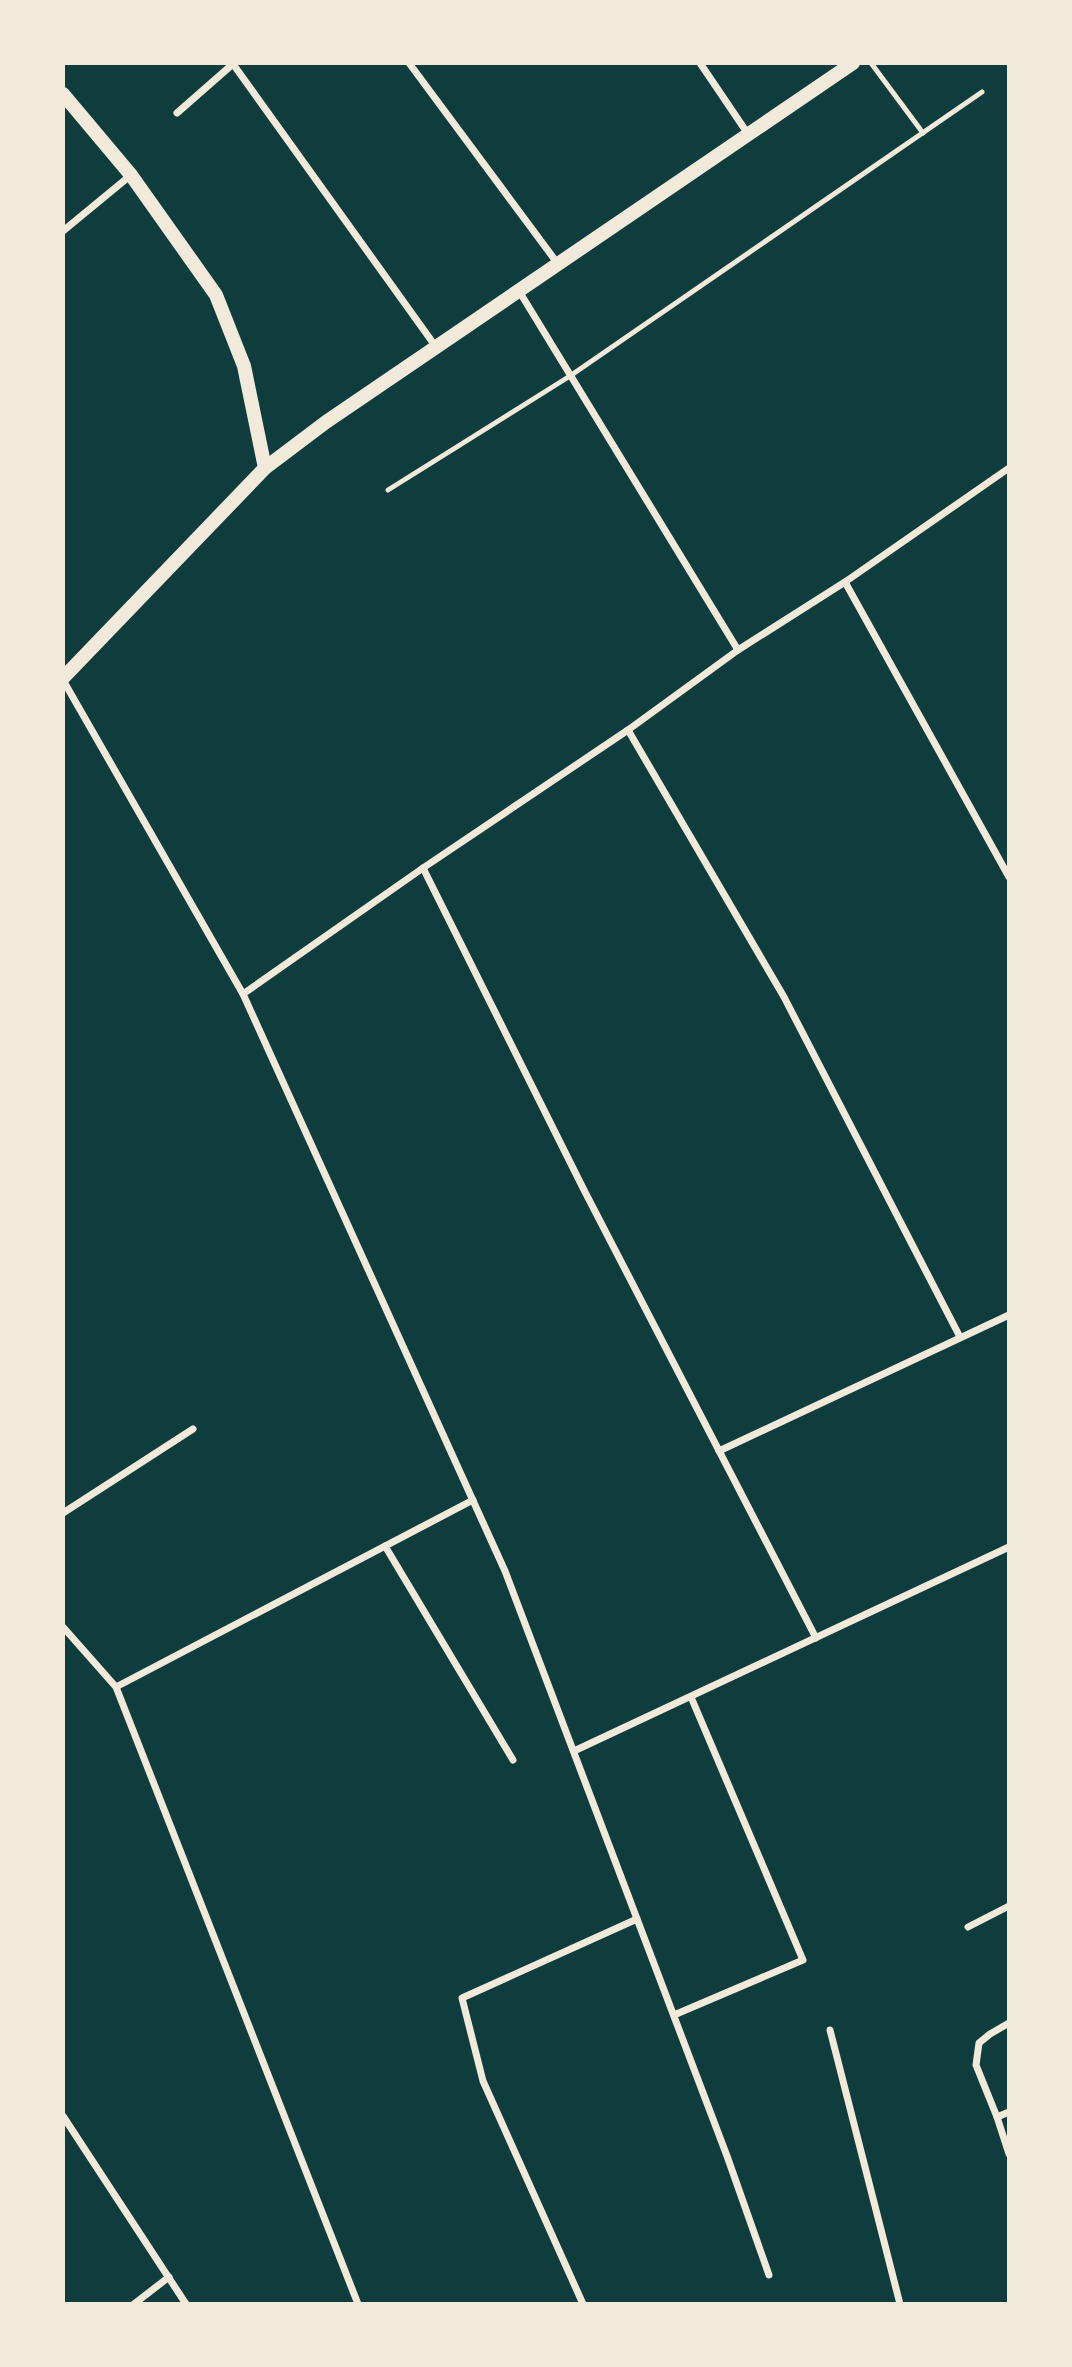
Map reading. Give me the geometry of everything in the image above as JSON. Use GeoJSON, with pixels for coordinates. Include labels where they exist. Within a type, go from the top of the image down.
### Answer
{"type":"FeatureCollection","features":[{"type":"Feature","properties":{"kind":"main road"},"geometry":{"type":"LineString","coordinates":[[63,679],[265,468],[326,422],[853,63]]}},
{"type":"Feature","properties":{"kind":"main road"},"geometry":{"type":"LineString","coordinates":[[63,94],[131,175],[216,295],[244,366],[265,468]]}},
{"type":"Feature","properties":{"kind":"street"},"geometry":{"type":"LineString","coordinates":[[409,63],[558,264]]}},
{"type":"Feature","properties":{"kind":"street"},"geometry":{"type":"LineString","coordinates":[[700,63],[748,134]]}},
{"type":"Feature","properties":{"kind":"street"},"geometry":{"type":"LineString","coordinates":[[177,113],[233,64],[436,347]]}},
{"type":"Feature","properties":{"kind":"street"},"geometry":{"type":"LineString","coordinates":[[63,231],[131,175]]}},
{"type":"Feature","properties":{"kind":"street"},"geometry":{"type":"LineString","coordinates":[[519,291],[738,650]]}},
{"type":"Feature","properties":{"kind":"street"},"geometry":{"type":"LineString","coordinates":[[243,994],[422,868],[628,730],[738,650],[845,582],[1009,468]]}},
{"type":"Feature","properties":{"kind":"street"},"geometry":{"type":"LineString","coordinates":[[845,582],[1009,877]]}},
{"type":"Feature","properties":{"kind":"street"},"geometry":{"type":"LineString","coordinates":[[63,679],[243,994],[505,1572],[727,2156],[769,2275]]}},
{"type":"Feature","properties":{"kind":"street"},"geometry":{"type":"LineString","coordinates":[[628,730],[784,997],[961,1337]]}},
{"type":"Feature","properties":{"kind":"street"},"geometry":{"type":"LineString","coordinates":[[422,868],[584,1190],[816,1638]]}},
{"type":"Feature","properties":{"kind":"street"},"geometry":{"type":"LineString","coordinates":[[719,1451],[1009,1315]]}},
{"type":"Feature","properties":{"kind":"street"},"geometry":{"type":"LineString","coordinates":[[63,1513],[193,1429]]}},
{"type":"Feature","properties":{"kind":"street"},"geometry":{"type":"LineString","coordinates":[[116,1688],[473,1500]]}},
{"type":"Feature","properties":{"kind":"street"},"geometry":{"type":"LineString","coordinates":[[385,1546],[513,1760]]}},
{"type":"Feature","properties":{"kind":"street"},"geometry":{"type":"LineString","coordinates":[[574,1751],[1009,1547]]}},
{"type":"Feature","properties":{"kind":"street"},"geometry":{"type":"LineString","coordinates":[[63,1627],[116,1688],[358,2304]]}},
{"type":"Feature","properties":{"kind":"street"},"geometry":{"type":"LineString","coordinates":[[674,2015],[803,1960],[691,1697]]}},
{"type":"Feature","properties":{"kind":"street"},"geometry":{"type":"LineString","coordinates":[[968,1927],[1009,1906]]}},
{"type":"Feature","properties":{"kind":"street"},"geometry":{"type":"LineString","coordinates":[[583,2304],[483,2081],[462,1998],[637,1919]]}},
{"type":"Feature","properties":{"kind":"street"},"geometry":{"type":"LineString","coordinates":[[1009,2023],[979,2043],[976,2065],[1009,2154]]}},
{"type":"Feature","properties":{"kind":"street"},"geometry":{"type":"LineString","coordinates":[[831,2030],[901,2304]]}},
{"type":"Feature","properties":{"kind":"street"},"geometry":{"type":"LineString","coordinates":[[997,2117],[1009,2112]]}},
{"type":"Feature","properties":{"kind":"street"},"geometry":{"type":"LineString","coordinates":[[63,2116],[186,2304]]}},
{"type":"Feature","properties":{"kind":"street"},"geometry":{"type":"LineString","coordinates":[[134,2304],[169,2277]]}},
{"type":"Feature","properties":{"kind":"lane"},"geometry":{"type":"LineString","coordinates":[[871,63],[923,133]]}},
{"type":"Feature","properties":{"kind":"lane"},"geometry":{"type":"LineString","coordinates":[[388,490],[570,376],[982,92]]}}]}
